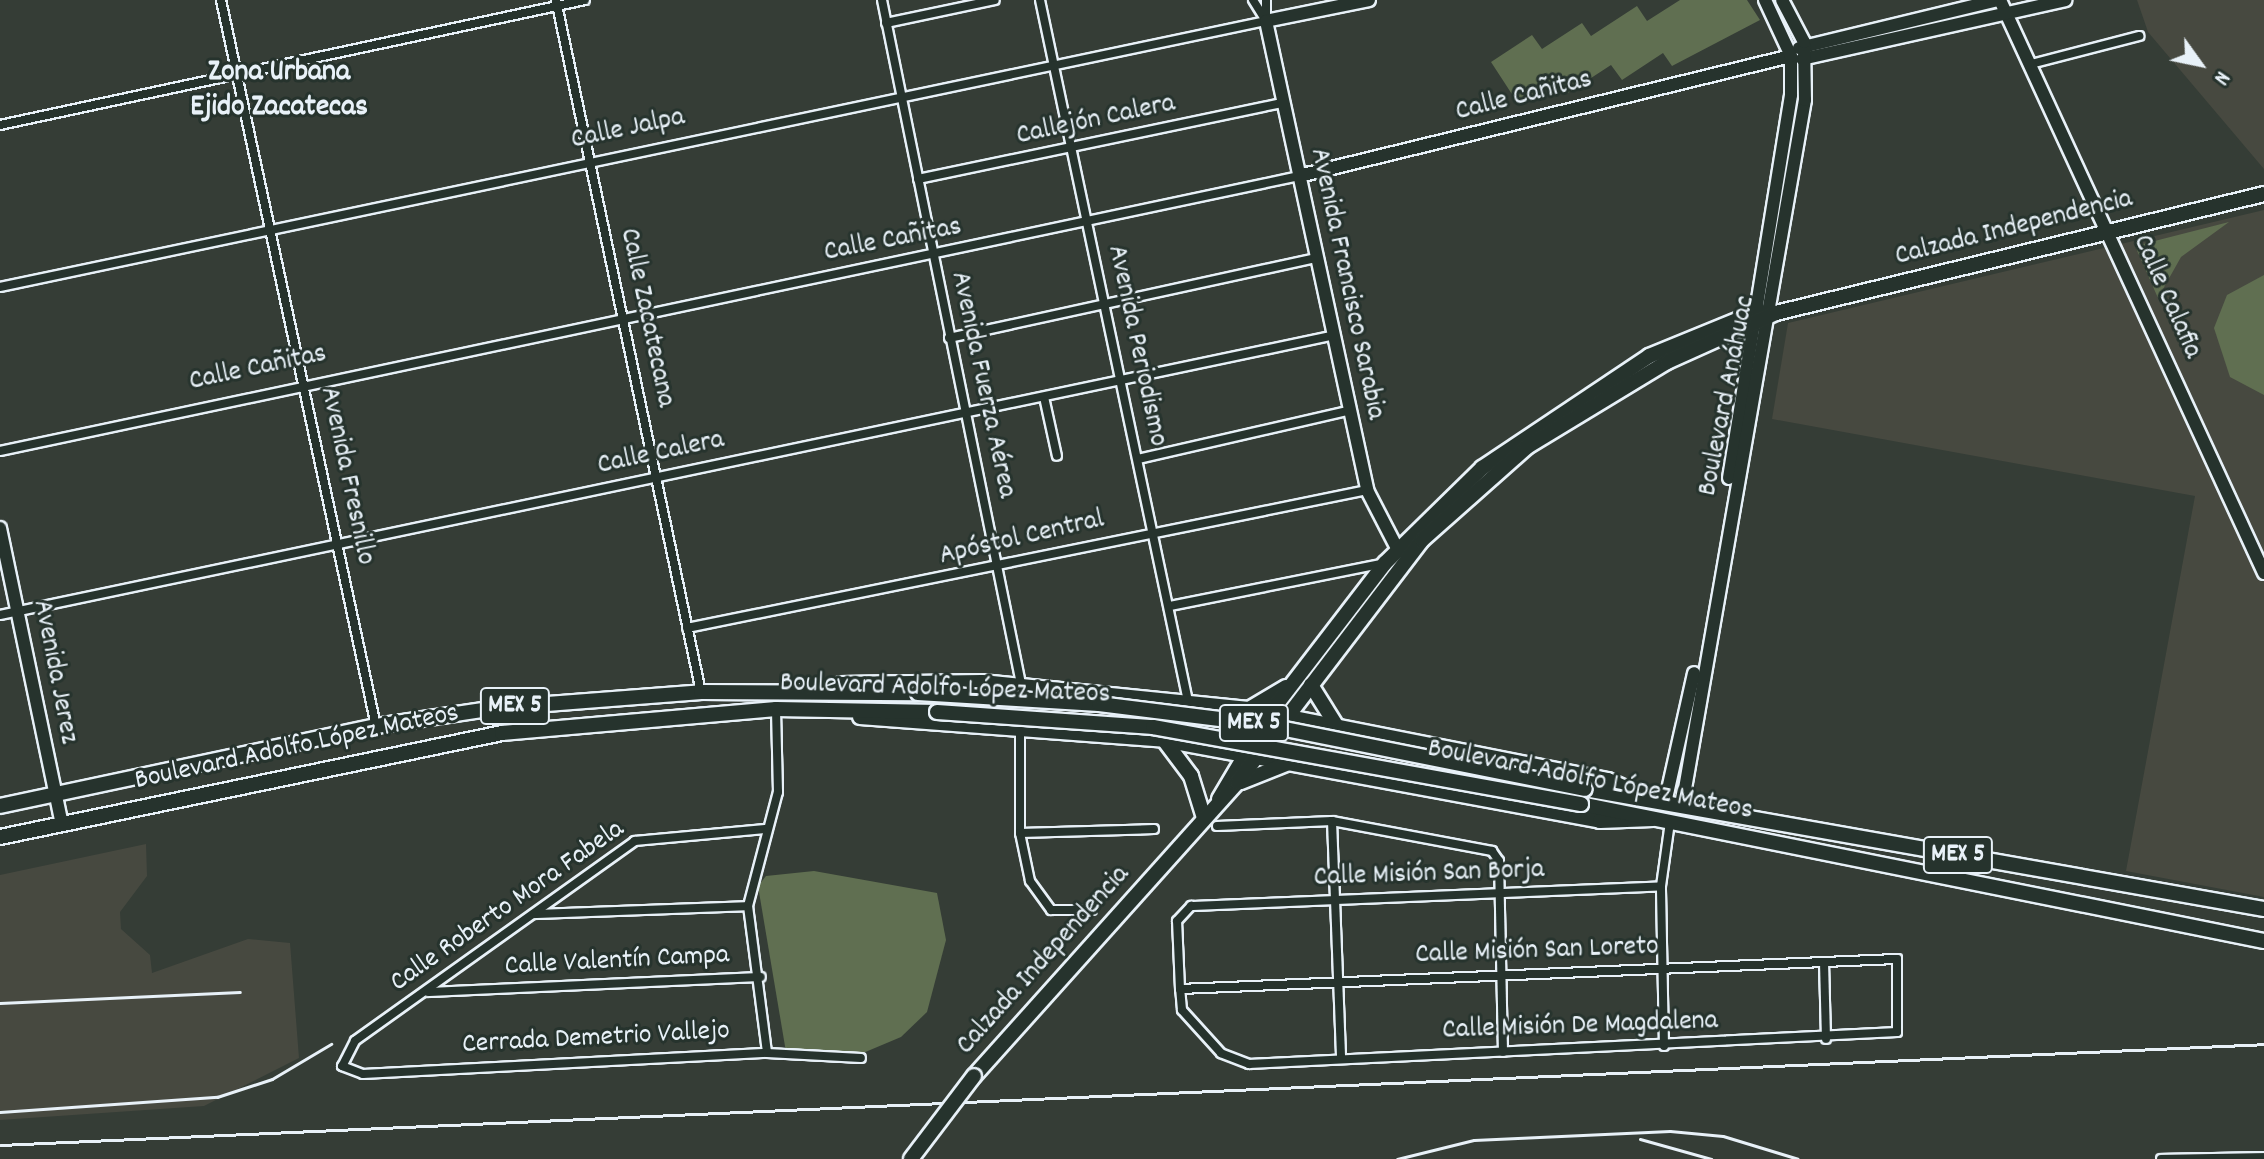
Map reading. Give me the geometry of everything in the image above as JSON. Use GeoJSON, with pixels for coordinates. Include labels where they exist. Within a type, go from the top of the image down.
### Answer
{"type":"FeatureCollection","features":[{"type":"Feature","properties":{"kind":"main road","name":"Calzada Independencia"},"geometry":{"type":"LineString","coordinates":[[911,1159],[974,1076],[1210,822],[1242,754],[1385,563],[1519,437],[1649,356],[1764,317],[2264,194]]}},
{"type":"Feature","properties":{"kind":"main road","name":"Calzada Independencia"},"geometry":{"type":"LineString","coordinates":[[1218,801],[1258,757],[1422,540],[1527,447],[1667,362],[1764,317]]}},
{"type":"Feature","properties":{"kind":"main road"},"geometry":{"type":"LineString","coordinates":[[801,689],[873,680],[1021,684],[1249,709],[1608,780],[1659,802]]}},
{"type":"Feature","properties":{"kind":"main road"},"geometry":{"type":"LineString","coordinates":[[1249,709],[1293,683]]}},
{"type":"Feature","properties":{"kind":"main road"},"geometry":{"type":"LineString","coordinates":[[1311,685],[1325,715],[1340,727]]}},
{"type":"Feature","properties":{"kind":"main road","name":"Boulevard Adolfo López Mateos"},"geometry":{"type":"LineString","coordinates":[[0,806],[376,726],[701,692],[801,689],[918,693],[1099,704],[1260,724],[1585,789],[2264,909]]}},
{"type":"Feature","properties":{"kind":"main road"},"geometry":{"type":"LineString","coordinates":[[821,708],[870,719],[1020,726],[1164,740],[1600,821],[1653,819]]}},
{"type":"Feature","properties":{"kind":"main road","name":"Boulevard Adolfo López Mateos"},"geometry":{"type":"LineString","coordinates":[[0,837],[502,733],[776,709],[937,712],[1153,727],[1581,804],[2264,941]]}},
{"type":"Feature","properties":{"kind":"main road"},"geometry":{"type":"LineString","coordinates":[[1164,740],[1191,776],[1210,822]]}},
{"type":"Feature","properties":{"kind":"main road"},"geometry":{"type":"LineString","coordinates":[[1237,783],[1291,762]]}},
{"type":"Feature","properties":{"kind":"street","name":"Avenida Fresnillo"},"geometry":{"type":"LineString","coordinates":[[221,0],[376,726]]}},
{"type":"Feature","properties":{"kind":"street"},"geometry":{"type":"LineString","coordinates":[[0,125],[557,3],[585,0]]}},
{"type":"Feature","properties":{"kind":"street","name":"Avenida Fuerza Aérea"},"geometry":{"type":"LineString","coordinates":[[882,0],[1021,684]]}},
{"type":"Feature","properties":{"kind":"street"},"geometry":{"type":"LineString","coordinates":[[886,23],[995,0]]}},
{"type":"Feature","properties":{"kind":"street","name":"Avenida Periodismo"},"geometry":{"type":"LineString","coordinates":[[1040,0],[1188,701]]}},
{"type":"Feature","properties":{"kind":"street","name":"Avenida Francisco Sarabia"},"geometry":{"type":"LineString","coordinates":[[1253,0],[1266,21]]}},
{"type":"Feature","properties":{"kind":"street","name":"Avenida Francisco Sarabia"},"geometry":{"type":"LineString","coordinates":[[1266,0],[1266,21],[1347,411],[1367,490],[1398,550]]}},
{"type":"Feature","properties":{"kind":"street"},"geometry":{"type":"LineString","coordinates":[[1266,21],[1369,0]]}},
{"type":"Feature","properties":{"kind":"street"},"geometry":{"type":"LineString","coordinates":[[1765,0],[1791,56],[1807,61],[2008,17],[2065,0]]}},
{"type":"Feature","properties":{"kind":"street","name":"Boulevard Anáhuac"},"geometry":{"type":"LineString","coordinates":[[1682,806],[1807,61],[1804,42],[1782,0]]}},
{"type":"Feature","properties":{"kind":"street"},"geometry":{"type":"LineString","coordinates":[[1791,56],[1804,42],[1999,0]]}},
{"type":"Feature","properties":{"kind":"street","name":"Calle Calafia"},"geometry":{"type":"LineString","coordinates":[[1999,0],[2110,233],[2264,573]]}},
{"type":"Feature","properties":{"kind":"street","name":"Calle Zacatecana"},"geometry":{"type":"LineString","coordinates":[[557,3],[701,692]]}},
{"type":"Feature","properties":{"kind":"street","name":"Calle Jalpa"},"geometry":{"type":"LineString","coordinates":[[0,287],[590,160],[1055,69],[1266,21]]}},
{"type":"Feature","properties":{"kind":"street"},"geometry":{"type":"LineString","coordinates":[[2031,64],[2139,36]]}},
{"type":"Feature","properties":{"kind":"street","name":"Calle Cañitas"},"geometry":{"type":"LineString","coordinates":[[0,451],[304,383],[1086,226],[1791,56]]}},
{"type":"Feature","properties":{"kind":"street","name":"Boulevard Anáhuac"},"geometry":{"type":"LineString","coordinates":[[1659,802],[1764,317],[1791,56]]}},
{"type":"Feature","properties":{"kind":"street","name":"Callejón Calera"},"geometry":{"type":"LineString","coordinates":[[918,179],[1070,150],[1283,103]]}},
{"type":"Feature","properties":{"kind":"street"},"geometry":{"type":"LineString","coordinates":[[949,338],[1315,258]]}},
{"type":"Feature","properties":{"kind":"street","name":"Calle Calera"},"geometry":{"type":"LineString","coordinates":[[0,615],[1121,383],[1331,336]]}},
{"type":"Feature","properties":{"kind":"street"},"geometry":{"type":"LineString","coordinates":[[1044,397],[1057,456]]}},
{"type":"Feature","properties":{"kind":"street"},"geometry":{"type":"LineString","coordinates":[[1138,459],[1347,411]]}},
{"type":"Feature","properties":{"kind":"street","name":"Apóstol Central"},"geometry":{"type":"LineString","coordinates":[[687,628],[999,569],[1154,531],[1367,490]]}},
{"type":"Feature","properties":{"kind":"street","name":"Avenida Jerez"},"geometry":{"type":"LineString","coordinates":[[0,528],[62,825]]}},
{"type":"Feature","properties":{"kind":"street"},"geometry":{"type":"LineString","coordinates":[[1170,606],[1385,563]]}},
{"type":"Feature","properties":{"kind":"street"},"geometry":{"type":"LineString","coordinates":[[767,1053],[761,977],[748,906],[765,829],[778,792],[776,709]]}},
{"type":"Feature","properties":{"kind":"street"},"geometry":{"type":"LineString","coordinates":[[1020,726],[1020,833],[1040,901],[1061,912],[1092,910]]}},
{"type":"Feature","properties":{"kind":"street"},"geometry":{"type":"LineString","coordinates":[[1332,821],[1341,1059]]}},
{"type":"Feature","properties":{"kind":"street"},"geometry":{"type":"LineString","coordinates":[[1210,822],[1332,821],[1488,849],[1499,861],[1503,1052]]}},
{"type":"Feature","properties":{"kind":"street"},"geometry":{"type":"LineString","coordinates":[[1664,1046],[1661,886],[1670,822]]}},
{"type":"Feature","properties":{"kind":"street","name":"Calle Roberto Mora Fabela"},"geometry":{"type":"LineString","coordinates":[[340,1058],[635,841],[765,829]]}},
{"type":"Feature","properties":{"kind":"street"},"geometry":{"type":"LineString","coordinates":[[1020,833],[1154,829]]}},
{"type":"Feature","properties":{"kind":"street","name":"Calle Misión San Borja"},"geometry":{"type":"LineString","coordinates":[[1199,905],[1337,902],[1661,886]]}},
{"type":"Feature","properties":{"kind":"street","name":"Calle Misión De Magdalena"},"geometry":{"type":"LineString","coordinates":[[1199,905],[1184,908],[1177,921],[1184,1016],[1221,1053],[1265,1063],[1826,1039],[1897,1032]]}},
{"type":"Feature","properties":{"kind":"street"},"geometry":{"type":"LineString","coordinates":[[533,914],[748,906]]}},
{"type":"Feature","properties":{"kind":"street","name":"Calle Misión San Loreto"},"geometry":{"type":"LineString","coordinates":[[1180,989],[1897,959],[1897,1032]]}},
{"type":"Feature","properties":{"kind":"street"},"geometry":{"type":"LineString","coordinates":[[1824,962],[1826,1039]]}},
{"type":"Feature","properties":{"kind":"street","name":"Calle Valentín Campa"},"geometry":{"type":"LineString","coordinates":[[428,992],[761,977]]}},
{"type":"Feature","properties":{"kind":"street","name":"Cerrada Demetrio Vallejo"},"geometry":{"type":"LineString","coordinates":[[340,1058],[347,1071],[363,1074],[767,1053],[861,1058]]}},
{"type":"Feature","properties":{"kind":"street"},"geometry":{"type":"LineString","coordinates":[[2161,1158],[2264,1157]]}},
{"type":"Feature","properties":{"kind":"shaded area"},"geometry":{"type":"Polygon","coordinates":[[[2137,0],[2264,0],[2264,169],[2148,32],[2137,0]]]}},
{"type":"Feature","properties":{"kind":"shaded area"},"geometry":{"type":"Polygon","coordinates":[[[2264,210],[2264,897],[2126,871],[2195,496],[1772,419],[1788,323],[2264,210]]]}},
{"type":"Feature","properties":{"kind":"shaded area"},"geometry":{"type":"Polygon","coordinates":[[[146,844],[147,876],[120,912],[121,929],[150,955],[152,973],[248,939],[290,943],[299,1058],[204,1106],[0,1120],[0,875],[146,844]]]}},
{"type":"Feature","properties":{"kind":"green space"},"geometry":{"type":"Polygon","coordinates":[[[1680,0],[1747,0],[1760,20],[1672,66],[1663,53],[1622,80],[1611,65],[1568,93],[1558,80],[1519,105],[1491,62],[1532,35],[1542,49],[1582,23],[1591,36],[1637,6],[1647,21],[1680,0]]]}},
{"type":"Feature","properties":{"kind":"green space"},"geometry":{"type":"Polygon","coordinates":[[[2229,222],[2181,257],[2158,298],[2135,246],[2229,222]]]}},
{"type":"Feature","properties":{"kind":"green space"},"geometry":{"type":"Polygon","coordinates":[[[2264,275],[2264,395],[2230,377],[2214,328],[2227,295],[2264,275]]]}},
{"type":"Feature","properties":{"kind":"green space"},"geometry":{"type":"Polygon","coordinates":[[[814,871],[937,893],[946,940],[927,1012],[901,1037],[863,1053],[786,1052],[758,886],[766,876],[814,871]]]}},
{"type":"Feature","properties":{"kind":"railway"},"geometry":{"type":"LineString","coordinates":[[0,1003],[240,992]]}},
{"type":"Feature","properties":{"kind":"railway"},"geometry":{"type":"LineString","coordinates":[[0,1112],[217,1097],[272,1079],[331,1044]]}},
{"type":"Feature","properties":{"kind":"railway"},"geometry":{"type":"LineString","coordinates":[[0,1145],[2264,1044]]}},
{"type":"Feature","properties":{"kind":"railway"},"geometry":{"type":"LineString","coordinates":[[1397,1159],[1474,1140],[1670,1131],[1723,1136],[1798,1159]]}},
{"type":"Feature","properties":{"kind":"railway"},"geometry":{"type":"LineString","coordinates":[[1640,1139],[1711,1159]]}},
{"type":"Feature","properties":{"kind":"district","name":"Zona Urbana Ejido Zacatecas"},"geometry":{"type":"Point","coordinates":[279,91]}}]}
